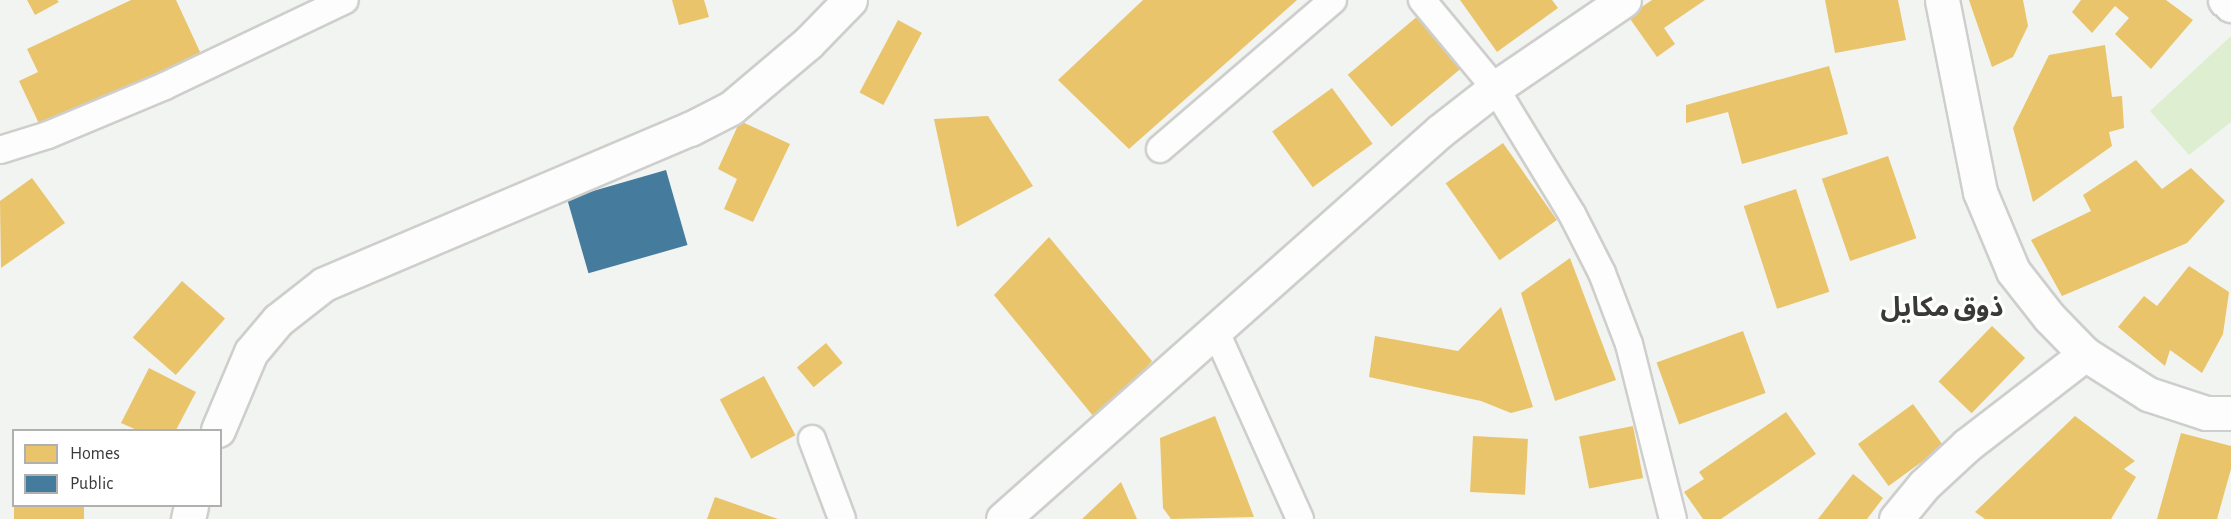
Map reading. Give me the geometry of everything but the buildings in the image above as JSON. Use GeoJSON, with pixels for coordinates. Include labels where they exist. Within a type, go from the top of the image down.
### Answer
{"type":"FeatureCollection","features":[{"type":"Feature","properties":{"kind":"main road"},"geometry":{"type":"LineString","coordinates":[[218,429],[251,352],[278,320],[324,284],[690,129],[731,108],[808,43],[850,0]]}},
{"type":"Feature","properties":{"kind":"main road"},"geometry":{"type":"LineString","coordinates":[[1005,518],[1440,132],[1495,88],[1624,0]]}},
{"type":"Feature","properties":{"kind":"main road"},"geometry":{"type":"LineString","coordinates":[[1942,0],[1980,192],[2013,271],[2049,317],[2085,354],[2148,394],[2206,413],[2231,413]]}},
{"type":"Feature","properties":{"kind":"main road"},"geometry":{"type":"LineString","coordinates":[[2225,0],[2231,5]]}},
{"type":"Feature","properties":{"kind":"main road"},"geometry":{"type":"LineString","coordinates":[[1896,519],[1924,485],[1967,445],[2085,354]]}},
{"type":"Feature","properties":{"kind":"street"},"geometry":{"type":"LineString","coordinates":[[0,150],[48,135],[165,86],[345,0]]}},
{"type":"Feature","properties":{"kind":"street"},"geometry":{"type":"LineString","coordinates":[[1160,149],[1333,0]]}},
{"type":"Feature","properties":{"kind":"street"},"geometry":{"type":"LineString","coordinates":[[1422,0],[1495,88],[1572,214],[1615,301],[1639,378],[1673,519]]}},
{"type":"Feature","properties":{"kind":"street"},"geometry":{"type":"LineString","coordinates":[[1216,332],[1300,519]]}},
{"type":"Feature","properties":{"kind":"street"},"geometry":{"type":"LineString","coordinates":[[812,440],[842,519]]}},
{"type":"Feature","properties":{"kind":"green space"},"geometry":{"type":"Polygon","coordinates":[[[2231,36],[2231,122],[2189,155],[2150,111],[2231,36]]]}},
{"type":"Feature","properties":{"kind":"district","name":"ذوق مكايل"},"geometry":{"type":"Point","coordinates":[1942,308]}}]}
